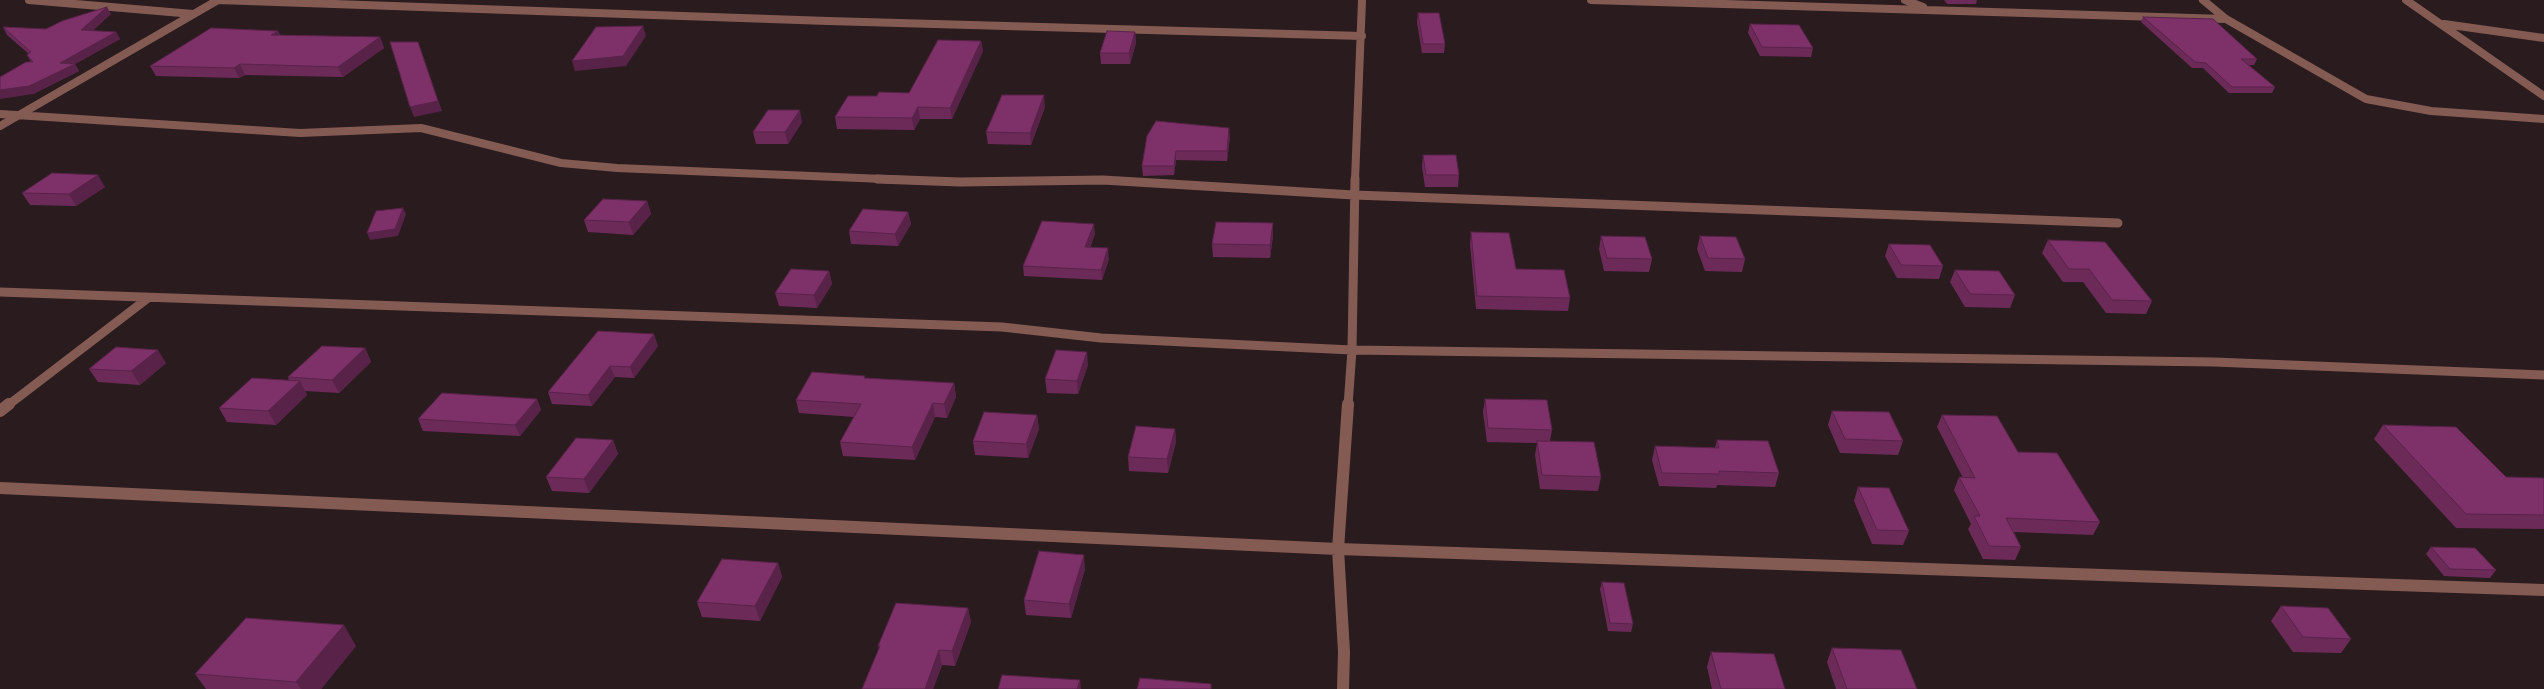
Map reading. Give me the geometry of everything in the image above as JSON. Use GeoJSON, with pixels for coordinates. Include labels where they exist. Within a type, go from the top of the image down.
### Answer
{"type":"FeatureCollection","features":[{"type":"Feature","properties":{"kind":"street"},"geometry":{"type":"LineString","coordinates":[[30,0],[192,14]]}},
{"type":"Feature","properties":{"kind":"street"},"geometry":{"type":"LineString","coordinates":[[0,126],[218,0],[1362,36]]}},
{"type":"Feature","properties":{"kind":"street"},"geometry":{"type":"LineString","coordinates":[[482,9],[494,0]]}},
{"type":"Feature","properties":{"kind":"street"},"geometry":{"type":"LineString","coordinates":[[1344,689],[1344,652],[1338,549],[1352,350],[1354,195],[1362,0]]}},
{"type":"Feature","properties":{"kind":"street"},"geometry":{"type":"LineString","coordinates":[[1591,0],[2226,19]]}},
{"type":"Feature","properties":{"kind":"street"},"geometry":{"type":"LineString","coordinates":[[1905,0],[1931,10]]}},
{"type":"Feature","properties":{"kind":"street"},"geometry":{"type":"LineString","coordinates":[[2203,0],[2226,19],[2366,99],[2432,111],[2544,119]]}},
{"type":"Feature","properties":{"kind":"street"},"geometry":{"type":"LineString","coordinates":[[2406,0],[2544,96]]}},
{"type":"Feature","properties":{"kind":"street"},"geometry":{"type":"LineString","coordinates":[[2439,23],[2544,38]]}},
{"type":"Feature","properties":{"kind":"street"},"geometry":{"type":"LineString","coordinates":[[0,114],[300,133],[421,128],[561,163],[617,168],[960,182],[1103,180],[1354,195],[2118,223]]}},
{"type":"Feature","properties":{"kind":"street"},"geometry":{"type":"LineString","coordinates":[[0,292],[1002,327],[1101,338],[1352,350],[2214,362],[2544,375]]}},
{"type":"Feature","properties":{"kind":"street"},"geometry":{"type":"LineString","coordinates":[[0,411],[148,298]]}},
{"type":"Feature","properties":{"kind":"street"},"geometry":{"type":"LineString","coordinates":[[0,488],[1338,549],[2544,590]]}},
{"type":"Feature","properties":{"kind":"building"},"geometry":{"type":"Polygon","coordinates":[[[107,7],[81,30],[116,32],[60,63],[75,64],[29,86],[0,90],[0,77],[26,62],[33,62],[27,55],[31,52],[3,27],[46,29],[62,21],[107,7]]]}},
{"type":"Feature","properties":{"kind":"building"},"geometry":{"type":"Polygon","coordinates":[[[1418,13],[1439,13],[1445,44],[1423,44],[1418,13]]]}},
{"type":"Feature","properties":{"kind":"building"},"geometry":{"type":"Polygon","coordinates":[[[2143,17],[2213,19],[2257,59],[2241,59],[2275,87],[2232,87],[2206,63],[2195,62],[2143,17]]]}},
{"type":"Feature","properties":{"kind":"building"},"geometry":{"type":"Polygon","coordinates":[[[1750,24],[1799,25],[1813,48],[1762,47],[1750,24]]]}},
{"type":"Feature","properties":{"kind":"building"},"geometry":{"type":"Polygon","coordinates":[[[643,26],[623,56],[572,61],[596,27],[643,26]]]}},
{"type":"Feature","properties":{"kind":"building"},"geometry":{"type":"Polygon","coordinates":[[[211,28],[278,31],[271,35],[380,37],[338,67],[240,64],[234,68],[150,66],[211,28]]]}},
{"type":"Feature","properties":{"kind":"building"},"geometry":{"type":"Polygon","coordinates":[[[1107,31],[1135,32],[1129,53],[1100,53],[1107,31]]]}},
{"type":"Feature","properties":{"kind":"building"},"geometry":{"type":"Polygon","coordinates":[[[938,40],[981,41],[950,108],[918,107],[912,118],[835,117],[848,96],[877,96],[879,92],[909,93],[938,40]]]}},
{"type":"Feature","properties":{"kind":"building"},"geometry":{"type":"Polygon","coordinates":[[[390,42],[418,42],[438,101],[410,107],[390,42]]]}},
{"type":"Feature","properties":{"kind":"building"},"geometry":{"type":"Polygon","coordinates":[[[1002,95],[1044,95],[1030,133],[986,132],[1002,95]]]}},
{"type":"Feature","properties":{"kind":"building"},"geometry":{"type":"Polygon","coordinates":[[[768,110],[800,110],[785,132],[753,132],[768,110]]]}},
{"type":"Feature","properties":{"kind":"building"},"geometry":{"type":"Polygon","coordinates":[[[1156,121],[1229,128],[1227,151],[1176,151],[1174,166],[1142,166],[1147,136],[1156,121]]]}},
{"type":"Feature","properties":{"kind":"building"},"geometry":{"type":"Polygon","coordinates":[[[1423,155],[1456,155],[1459,175],[1426,175],[1423,155]]]}},
{"type":"Feature","properties":{"kind":"building"},"geometry":{"type":"Polygon","coordinates":[[[52,173],[98,175],[69,194],[22,193],[52,173]]]}},
{"type":"Feature","properties":{"kind":"building"},"geometry":{"type":"Polygon","coordinates":[[[603,199],[647,201],[629,222],[584,220],[603,199]]]}},
{"type":"Feature","properties":{"kind":"building"},"geometry":{"type":"Polygon","coordinates":[[[403,208],[395,229],[367,233],[376,211],[403,208]]]}},
{"type":"Feature","properties":{"kind":"building"},"geometry":{"type":"Polygon","coordinates":[[[863,209],[908,212],[895,234],[849,231],[863,209]]]}},
{"type":"Feature","properties":{"kind":"building"},"geometry":{"type":"Polygon","coordinates":[[[1042,221],[1094,224],[1085,247],[1108,248],[1101,270],[1023,266],[1042,221]]]}},
{"type":"Feature","properties":{"kind":"building"},"geometry":{"type":"Polygon","coordinates":[[[1216,222],[1273,223],[1270,245],[1212,244],[1216,222]]]}},
{"type":"Feature","properties":{"kind":"building"},"geometry":{"type":"Polygon","coordinates":[[[1471,232],[1509,233],[1516,269],[1564,270],[1570,298],[1477,296],[1471,232]]]}},
{"type":"Feature","properties":{"kind":"building"},"geometry":{"type":"Polygon","coordinates":[[[1601,236],[1645,237],[1652,259],[1607,258],[1601,236]]]}},
{"type":"Feature","properties":{"kind":"building"},"geometry":{"type":"Polygon","coordinates":[[[1700,236],[1736,237],[1745,259],[1708,258],[1700,236]]]}},
{"type":"Feature","properties":{"kind":"building"},"geometry":{"type":"Polygon","coordinates":[[[2048,240],[2105,242],[2152,301],[2112,300],[2089,269],[2069,269],[2048,240]]]}},
{"type":"Feature","properties":{"kind":"building"},"geometry":{"type":"Polygon","coordinates":[[[1889,244],[1930,245],[1943,266],[1901,265],[1889,244]]]}},
{"type":"Feature","properties":{"kind":"building"},"geometry":{"type":"Polygon","coordinates":[[[791,269],[829,271],[814,295],[775,293],[791,269]]]}},
{"type":"Feature","properties":{"kind":"building"},"geometry":{"type":"Polygon","coordinates":[[[1955,270],[1999,271],[2015,295],[1970,294],[1955,270]]]}},
{"type":"Feature","properties":{"kind":"building"},"geometry":{"type":"Polygon","coordinates":[[[598,331],[654,334],[630,367],[610,366],[588,395],[548,392],[598,331]]]}},
{"type":"Feature","properties":{"kind":"building"},"geometry":{"type":"Polygon","coordinates":[[[322,346],[365,348],[332,380],[288,377],[322,346]]]}},
{"type":"Feature","properties":{"kind":"building"},"geometry":{"type":"Polygon","coordinates":[[[116,347],[158,350],[131,371],[89,369],[116,347]]]}},
{"type":"Feature","properties":{"kind":"building"},"geometry":{"type":"Polygon","coordinates":[[[1056,350],[1087,352],[1077,381],[1045,379],[1056,350]]]}},
{"type":"Feature","properties":{"kind":"building"},"geometry":{"type":"Polygon","coordinates":[[[812,372],[865,376],[864,378],[954,383],[944,404],[933,403],[912,447],[840,442],[861,404],[796,400],[812,372]]]}},
{"type":"Feature","properties":{"kind":"building"},"geometry":{"type":"Polygon","coordinates":[[[252,378],[300,381],[268,411],[219,408],[252,378]]]}},
{"type":"Feature","properties":{"kind":"building"},"geometry":{"type":"Polygon","coordinates":[[[442,393],[537,399],[515,425],[418,419],[442,393]]]}},
{"type":"Feature","properties":{"kind":"building"},"geometry":{"type":"Polygon","coordinates":[[[1485,399],[1547,400],[1552,430],[1488,428],[1485,399]]]}},
{"type":"Feature","properties":{"kind":"building"},"geometry":{"type":"Polygon","coordinates":[[[1832,411],[1889,412],[1903,441],[1845,439],[1832,411]]]}},
{"type":"Feature","properties":{"kind":"building"},"geometry":{"type":"Polygon","coordinates":[[[984,412],[1037,415],[1026,444],[973,441],[984,412]]]}},
{"type":"Feature","properties":{"kind":"building"},"geometry":{"type":"Polygon","coordinates":[[[1942,415],[1997,416],[2018,452],[2057,453],[2100,522],[2006,518],[2021,547],[1989,546],[1974,516],[1980,516],[1959,477],[1975,478],[1942,415]]]}},
{"type":"Feature","properties":{"kind":"building"},"geometry":{"type":"Polygon","coordinates":[[[2383,425],[2456,427],[2506,477],[2544,478],[2544,515],[2466,514],[2383,425]]]}},
{"type":"Feature","properties":{"kind":"building"},"geometry":{"type":"Polygon","coordinates":[[[1136,426],[1175,429],[1167,459],[1128,457],[1136,426]]]}},
{"type":"Feature","properties":{"kind":"building"},"geometry":{"type":"Polygon","coordinates":[[[576,438],[613,440],[584,479],[546,477],[576,438]]]}},
{"type":"Feature","properties":{"kind":"building"},"geometry":{"type":"Polygon","coordinates":[[[1717,440],[1768,441],[1779,473],[1719,471],[1719,474],[1662,473],[1655,446],[1719,448],[1717,440]]]}},
{"type":"Feature","properties":{"kind":"building"},"geometry":{"type":"Polygon","coordinates":[[[1537,441],[1594,442],[1601,477],[1542,475],[1537,441]]]}},
{"type":"Feature","properties":{"kind":"building"},"geometry":{"type":"Polygon","coordinates":[[[1858,487],[1889,488],[1909,531],[1877,530],[1858,487]]]}},
{"type":"Feature","properties":{"kind":"building"},"geometry":{"type":"Polygon","coordinates":[[[2431,547],[2475,548],[2496,570],[2450,569],[2431,547]]]}},
{"type":"Feature","properties":{"kind":"building"},"geometry":{"type":"Polygon","coordinates":[[[1039,551],[1084,555],[1069,604],[1024,600],[1039,551]]]}},
{"type":"Feature","properties":{"kind":"building"},"geometry":{"type":"Polygon","coordinates":[[[722,559],[778,563],[755,606],[697,602],[722,559]]]}},
{"type":"Feature","properties":{"kind":"building"},"geometry":{"type":"Polygon","coordinates":[[[1602,582],[1624,583],[1633,624],[1610,623],[1602,582]]]}},
{"type":"Feature","properties":{"kind":"building"},"geometry":{"type":"Polygon","coordinates":[[[896,603],[968,608],[952,651],[939,650],[925,689],[862,689],[880,646],[878,646],[896,603]]]}},
{"type":"Feature","properties":{"kind":"building"},"geometry":{"type":"Polygon","coordinates":[[[2281,606],[2328,608],[2351,639],[2303,637],[2281,606]]]}},
{"type":"Feature","properties":{"kind":"building"},"geometry":{"type":"Polygon","coordinates":[[[246,618],[344,625],[296,682],[195,674],[246,618]]]}},
{"type":"Feature","properties":{"kind":"building"},"geometry":{"type":"Polygon","coordinates":[[[1832,648],[1901,650],[1917,689],[1847,689],[1832,648]]]}},
{"type":"Feature","properties":{"kind":"building"},"geometry":{"type":"Polygon","coordinates":[[[1711,652],[1774,654],[1785,689],[1721,689],[1711,652]]]}},
{"type":"Feature","properties":{"kind":"building"},"geometry":{"type":"Polygon","coordinates":[[[1002,675],[1080,680],[1077,689],[998,689],[1002,675]]]}},
{"type":"Feature","properties":{"kind":"building"},"geometry":{"type":"Polygon","coordinates":[[[1140,678],[1211,684],[1211,689],[1137,689],[1140,678]]]}}]}
